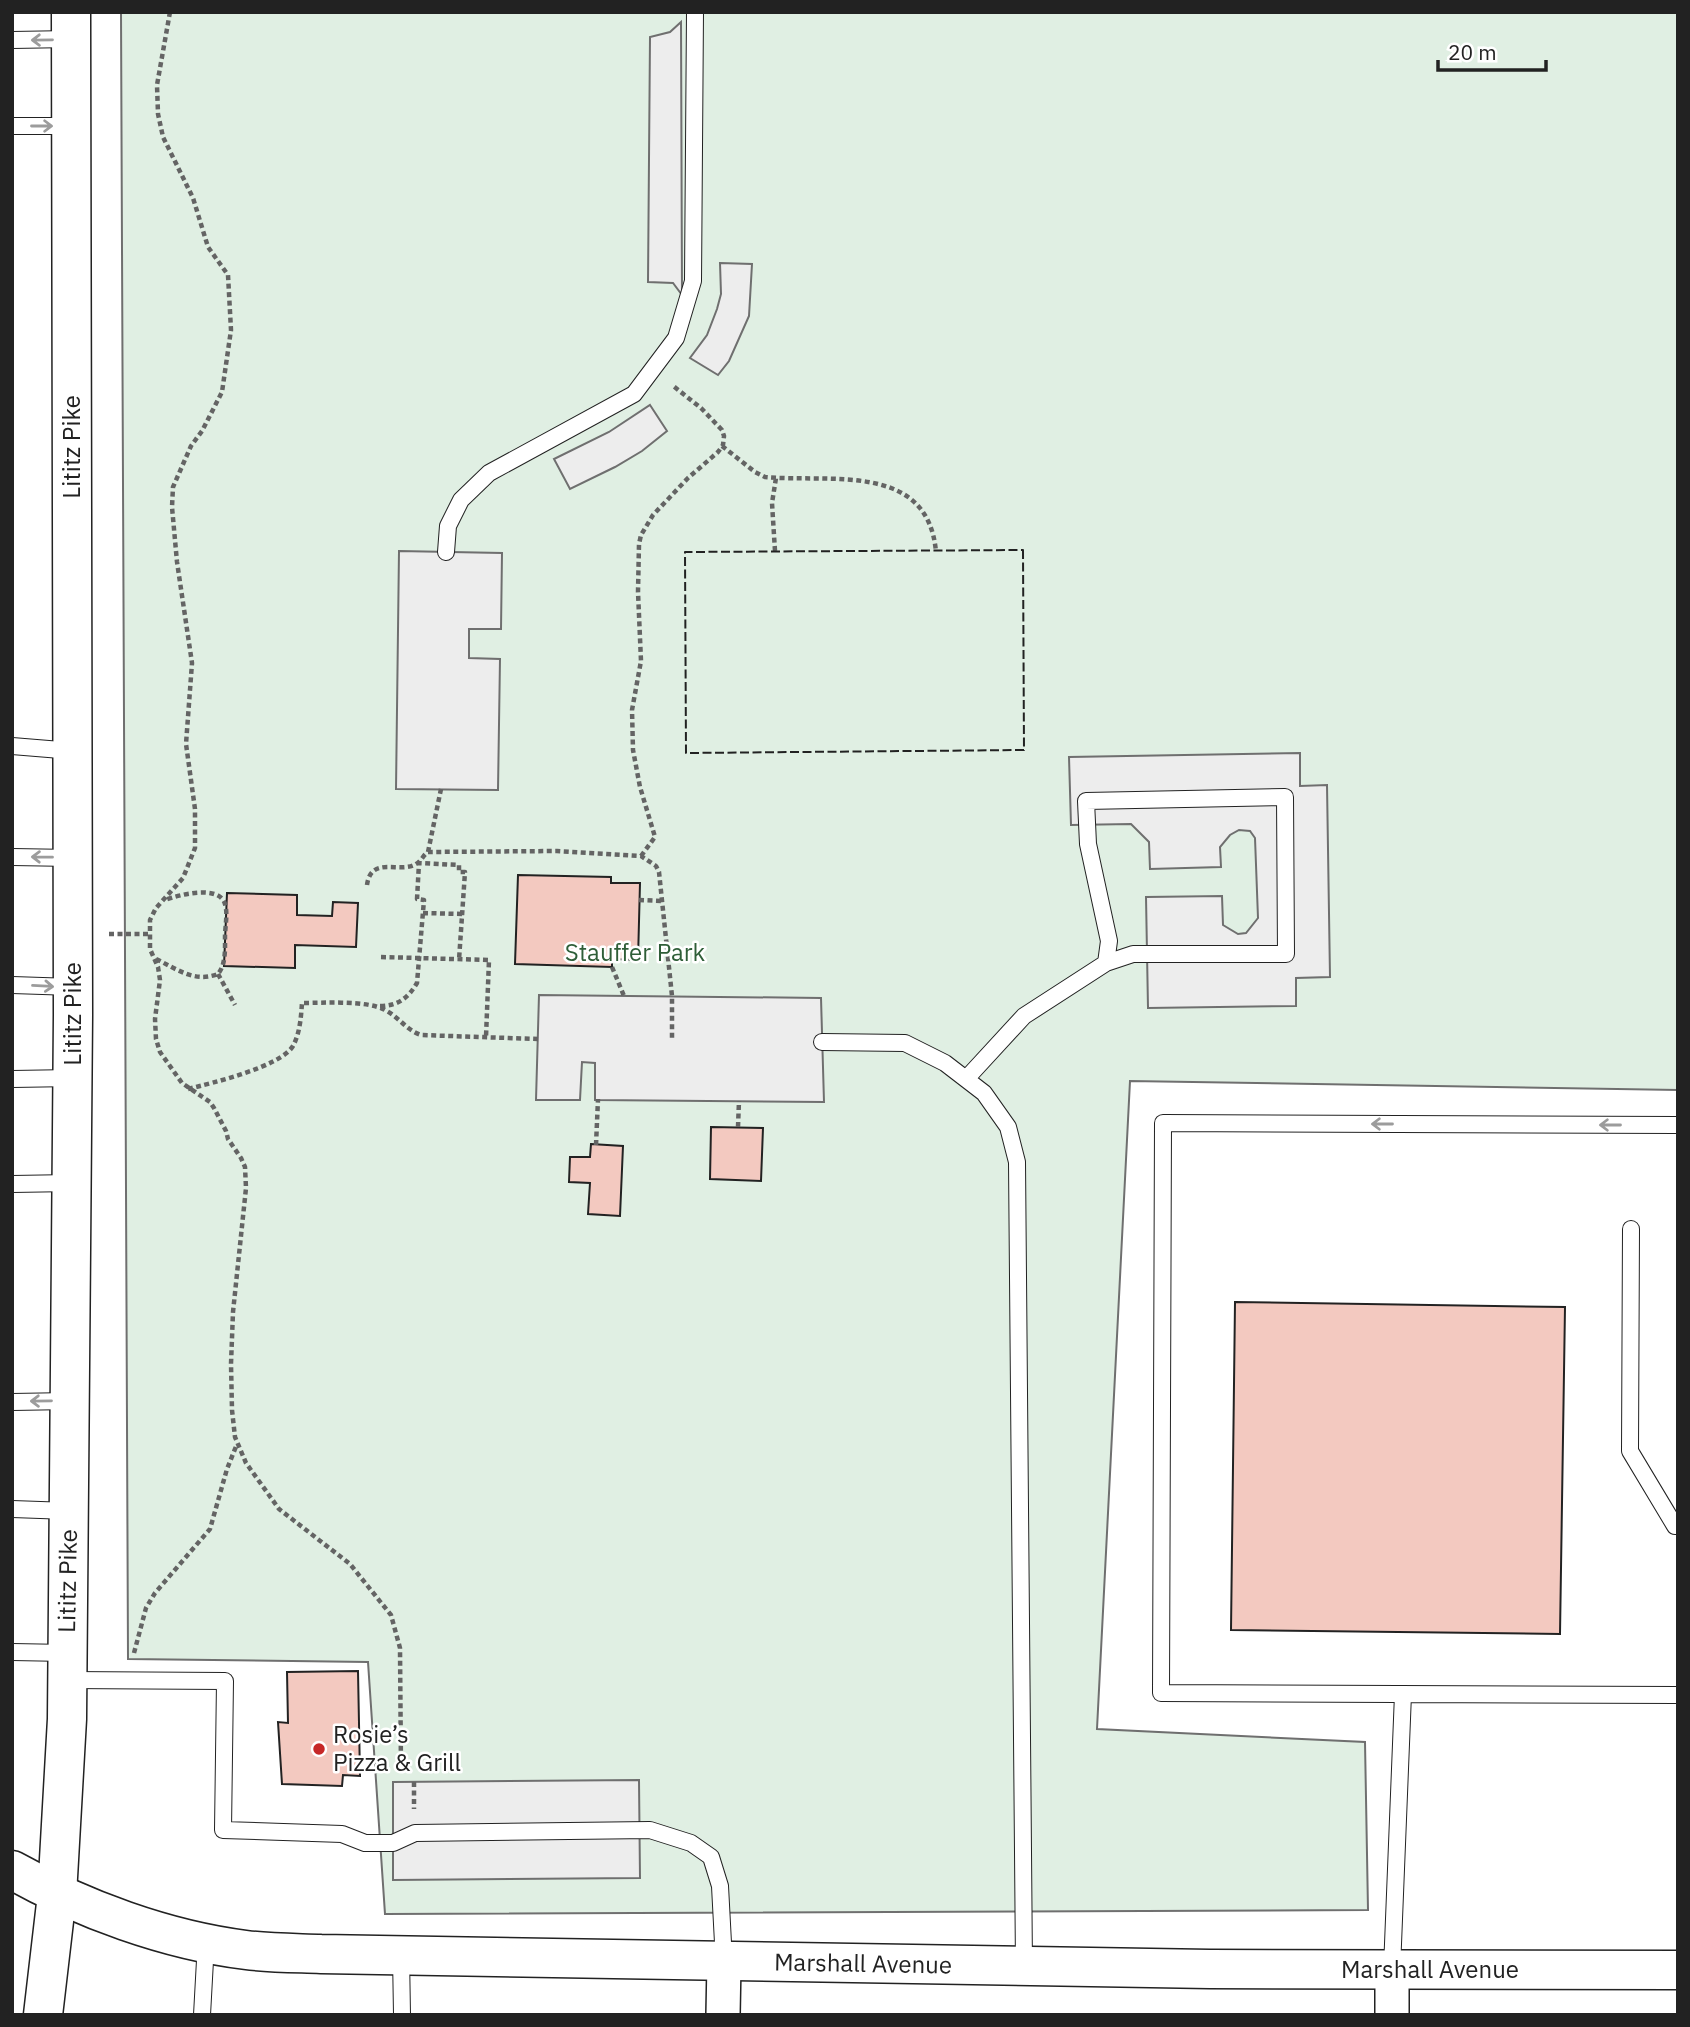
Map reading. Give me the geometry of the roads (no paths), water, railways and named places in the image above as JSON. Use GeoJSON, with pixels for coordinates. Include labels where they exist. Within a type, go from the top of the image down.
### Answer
{"type":"FeatureCollection","features":[{"type":"Feature","properties":{"kind":"main road","name":"Lititz Pike"},"geometry":{"type":"LineString","coordinates":[[43,2015],[57,1895],[67,1667],[73,1078],[71,26]]}},
{"type":"Feature","properties":{"kind":"main road","name":"Marshall Avenue"},"geometry":{"type":"LineString","coordinates":[[12,1870],[57,1895],[176,1937],[246,1950],[724,1962],[1678,1970]]}},
{"type":"Feature","properties":{"kind":"street"},"geometry":{"type":"LineString","coordinates":[[723,2015],[724,1962]]}},
{"type":"Feature","properties":{"kind":"street"},"geometry":{"type":"LineString","coordinates":[[1392,1969],[1392,2015]]}},
{"type":"Feature","properties":{"kind":"lane"},"geometry":{"type":"LineString","coordinates":[[446,552],[448,526],[461,500],[489,473],[634,394],[676,338],[693,281],[695,12]]}},
{"type":"Feature","properties":{"kind":"lane"},"geometry":{"type":"LineString","coordinates":[[12,40],[71,26]]}},
{"type":"Feature","properties":{"kind":"lane"},"geometry":{"type":"LineString","coordinates":[[12,126],[71,126]]}},
{"type":"Feature","properties":{"kind":"lane"},"geometry":{"type":"LineString","coordinates":[[12,746],[73,751]]}},
{"type":"Feature","properties":{"kind":"lane"},"geometry":{"type":"LineString","coordinates":[[966,1079],[1024,1016],[1106,963],[1133,954],[1286,954],[1285,797],[1086,802],[1088,844],[1109,941],[1106,963]]}},
{"type":"Feature","properties":{"kind":"lane"},"geometry":{"type":"LineString","coordinates":[[12,857],[72,858]]}},
{"type":"Feature","properties":{"kind":"lane"},"geometry":{"type":"LineString","coordinates":[[12,985],[73,987]]}},
{"type":"Feature","properties":{"kind":"lane"},"geometry":{"type":"LineString","coordinates":[[822,1042],[905,1043],[945,1063],[984,1093],[1008,1127],[1017,1162],[1024,1966]]}},
{"type":"Feature","properties":{"kind":"lane"},"geometry":{"type":"LineString","coordinates":[[12,1079],[73,1078]]}},
{"type":"Feature","properties":{"kind":"lane"},"geometry":{"type":"LineString","coordinates":[[1678,1125],[1163,1123],[1161,1693],[1678,1696]]}},
{"type":"Feature","properties":{"kind":"lane"},"geometry":{"type":"LineString","coordinates":[[12,1184],[72,1184]]}},
{"type":"Feature","properties":{"kind":"lane"},"geometry":{"type":"LineString","coordinates":[[1631,1229],[1630,1451],[1675,1526],[1678,1526]]}},
{"type":"Feature","properties":{"kind":"lane"},"geometry":{"type":"LineString","coordinates":[[12,1402],[70,1401]]}},
{"type":"Feature","properties":{"kind":"lane"},"geometry":{"type":"LineString","coordinates":[[12,1509],[69,1511]]}},
{"type":"Feature","properties":{"kind":"lane"},"geometry":{"type":"LineString","coordinates":[[12,1652],[67,1667],[225,1681],[223,1830],[342,1834],[365,1843],[393,1843],[415,1833],[650,1830],[691,1843],[711,1857],[720,1886],[724,1962]]}},
{"type":"Feature","properties":{"kind":"lane"},"geometry":{"type":"LineString","coordinates":[[1392,1969],[1403,1694]]}},
{"type":"Feature","properties":{"kind":"lane"},"geometry":{"type":"LineString","coordinates":[[202,2015],[206,1942]]}},
{"type":"Feature","properties":{"kind":"lane"},"geometry":{"type":"LineString","coordinates":[[401,1955],[402,2015]]}},
{"type":"Feature","properties":{"kind":"place","name":"Rosie’s Pizza & Grill"},"geometry":{"type":"Point","coordinates":[319,1749]}},
{"type":"Feature","properties":{"kind":"park label","name":"Stauffer Park"},"geometry":{"type":"Point","coordinates":[635,953]}}]}
